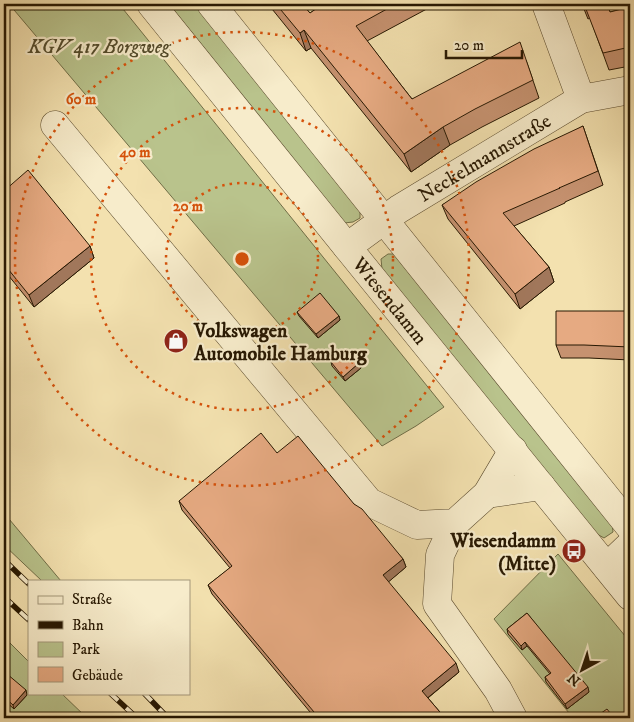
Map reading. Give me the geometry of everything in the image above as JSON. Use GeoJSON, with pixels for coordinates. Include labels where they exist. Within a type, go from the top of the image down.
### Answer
{"type":"FeatureCollection","features":[{"type":"Feature","properties":{"kind":"street","name":"Wiesendamm"},"geometry":{"type":"LineString","coordinates":[[151,4],[630,596]]}},
{"type":"Feature","properties":{"kind":"street"},"geometry":{"type":"LineString","coordinates":[[211,4],[630,527]]}},
{"type":"Feature","properties":{"kind":"street"},"geometry":{"type":"LineString","coordinates":[[546,4],[581,100]]}},
{"type":"Feature","properties":{"kind":"street","name":"Neckelmannstraße"},"geometry":{"type":"LineString","coordinates":[[347,247],[399,209],[581,100],[630,90]]}},
{"type":"Feature","properties":{"kind":"street"},"geometry":{"type":"LineString","coordinates":[[55,125],[369,502],[417,525],[455,523]]}},
{"type":"Feature","properties":{"kind":"street"},"geometry":{"type":"LineString","coordinates":[[513,450],[487,494],[455,523],[440,555],[437,604],[498,690],[513,718]]}},
{"type":"Feature","properties":{"kind":"street"},"geometry":{"type":"LineString","coordinates":[[487,494],[541,486]]}},
{"type":"Feature","properties":{"kind":"street"},"geometry":{"type":"LineString","coordinates":[[607,567],[630,545]]}},
{"type":"Feature","properties":{"kind":"green space","name":"KGV 417 Borgweg"},"geometry":{"type":"Polygon","coordinates":[[[9,4],[119,4],[444,407],[382,446],[9,4]]]}},
{"type":"Feature","properties":{"kind":"green space"},"geometry":{"type":"Polygon","coordinates":[[[169,4],[196,4],[360,205],[360,218],[353,222],[344,223],[169,4]]]}},
{"type":"Feature","properties":{"kind":"green space"},"geometry":{"type":"Polygon","coordinates":[[[388,254],[394,254],[612,522],[613,532],[604,538],[597,534],[382,269],[381,259],[388,254]]]}},
{"type":"Feature","properties":{"kind":"green space"},"geometry":{"type":"Polygon","coordinates":[[[4,513],[60,580],[41,580],[4,545],[4,513]]]}},
{"type":"Feature","properties":{"kind":"green space"},"geometry":{"type":"Polygon","coordinates":[[[558,554],[630,642],[630,718],[573,718],[494,619],[558,554]]]}},
{"type":"Feature","properties":{"kind":"green space"},"geometry":{"type":"Polygon","coordinates":[[[4,637],[28,661],[28,694],[62,694],[87,718],[4,718],[4,637]]]}},
{"type":"Feature","properties":{"kind":"building"},"geometry":{"type":"Polygon","coordinates":[[[276,4],[302,4],[310,13],[323,4],[396,4],[356,26],[412,99],[520,42],[533,80],[443,127],[404,154],[304,30],[300,33],[276,4]]]}},
{"type":"Feature","properties":{"kind":"building"},"geometry":{"type":"Polygon","coordinates":[[[584,4],[607,4],[610,12],[630,7],[630,47],[603,53],[584,4]]]}},
{"type":"Feature","properties":{"kind":"building"},"geometry":{"type":"Polygon","coordinates":[[[583,126],[598,171],[503,213],[549,267],[515,294],[442,205],[476,182],[534,149],[583,126]]]}},
{"type":"Feature","properties":{"kind":"building"},"geometry":{"type":"Polygon","coordinates":[[[28,170],[90,246],[29,295],[4,264],[4,191],[28,170]]]}},
{"type":"Feature","properties":{"kind":"building"},"geometry":{"type":"Polygon","coordinates":[[[320,293],[339,316],[316,334],[297,312],[320,293]]]}},
{"type":"Feature","properties":{"kind":"building"},"geometry":{"type":"Polygon","coordinates":[[[556,311],[630,311],[630,347],[556,345],[556,311]]]}},
{"type":"Feature","properties":{"kind":"building"},"geometry":{"type":"Polygon","coordinates":[[[346,349],[359,363],[343,377],[331,362],[346,349]]]}},
{"type":"Feature","properties":{"kind":"building"},"geometry":{"type":"Polygon","coordinates":[[[261,433],[277,453],[298,436],[354,504],[362,509],[403,559],[383,575],[456,663],[422,691],[445,718],[319,718],[208,585],[232,566],[179,501],[261,433]]]}},
{"type":"Feature","properties":{"kind":"building"},"geometry":{"type":"Polygon","coordinates":[[[527,613],[588,687],[565,704],[545,677],[551,673],[525,642],[521,646],[507,629],[527,613]]]}},
{"type":"Feature","properties":{"kind":"building"},"geometry":{"type":"Polygon","coordinates":[[[7,674],[26,690],[13,705],[4,697],[4,677],[7,674]]]}},
{"type":"Feature","properties":{"kind":"building"},"geometry":{"type":"Polygon","coordinates":[[[607,709],[614,718],[594,718],[607,709]]]}},
{"type":"Feature","properties":{"kind":"railway"},"geometry":{"type":"LineString","coordinates":[[4,560],[28,583]]}},
{"type":"Feature","properties":{"kind":"railway"},"geometry":{"type":"LineString","coordinates":[[4,597],[28,619]]}},
{"type":"Feature","properties":{"kind":"railway"},"geometry":{"type":"LineString","coordinates":[[111,694],[137,718]]}},
{"type":"Feature","properties":{"kind":"railway"},"geometry":{"type":"LineString","coordinates":[[145,694],[168,718]]}},
{"type":"Feature","properties":{"kind":"place","name":"Volkswagen Automobile Hamburg"},"geometry":{"type":"Point","coordinates":[176,341]}},
{"type":"Feature","properties":{"kind":"place","name":"Wiesendamm (Mitte)"},"geometry":{"type":"Point","coordinates":[574,551]}}]}
